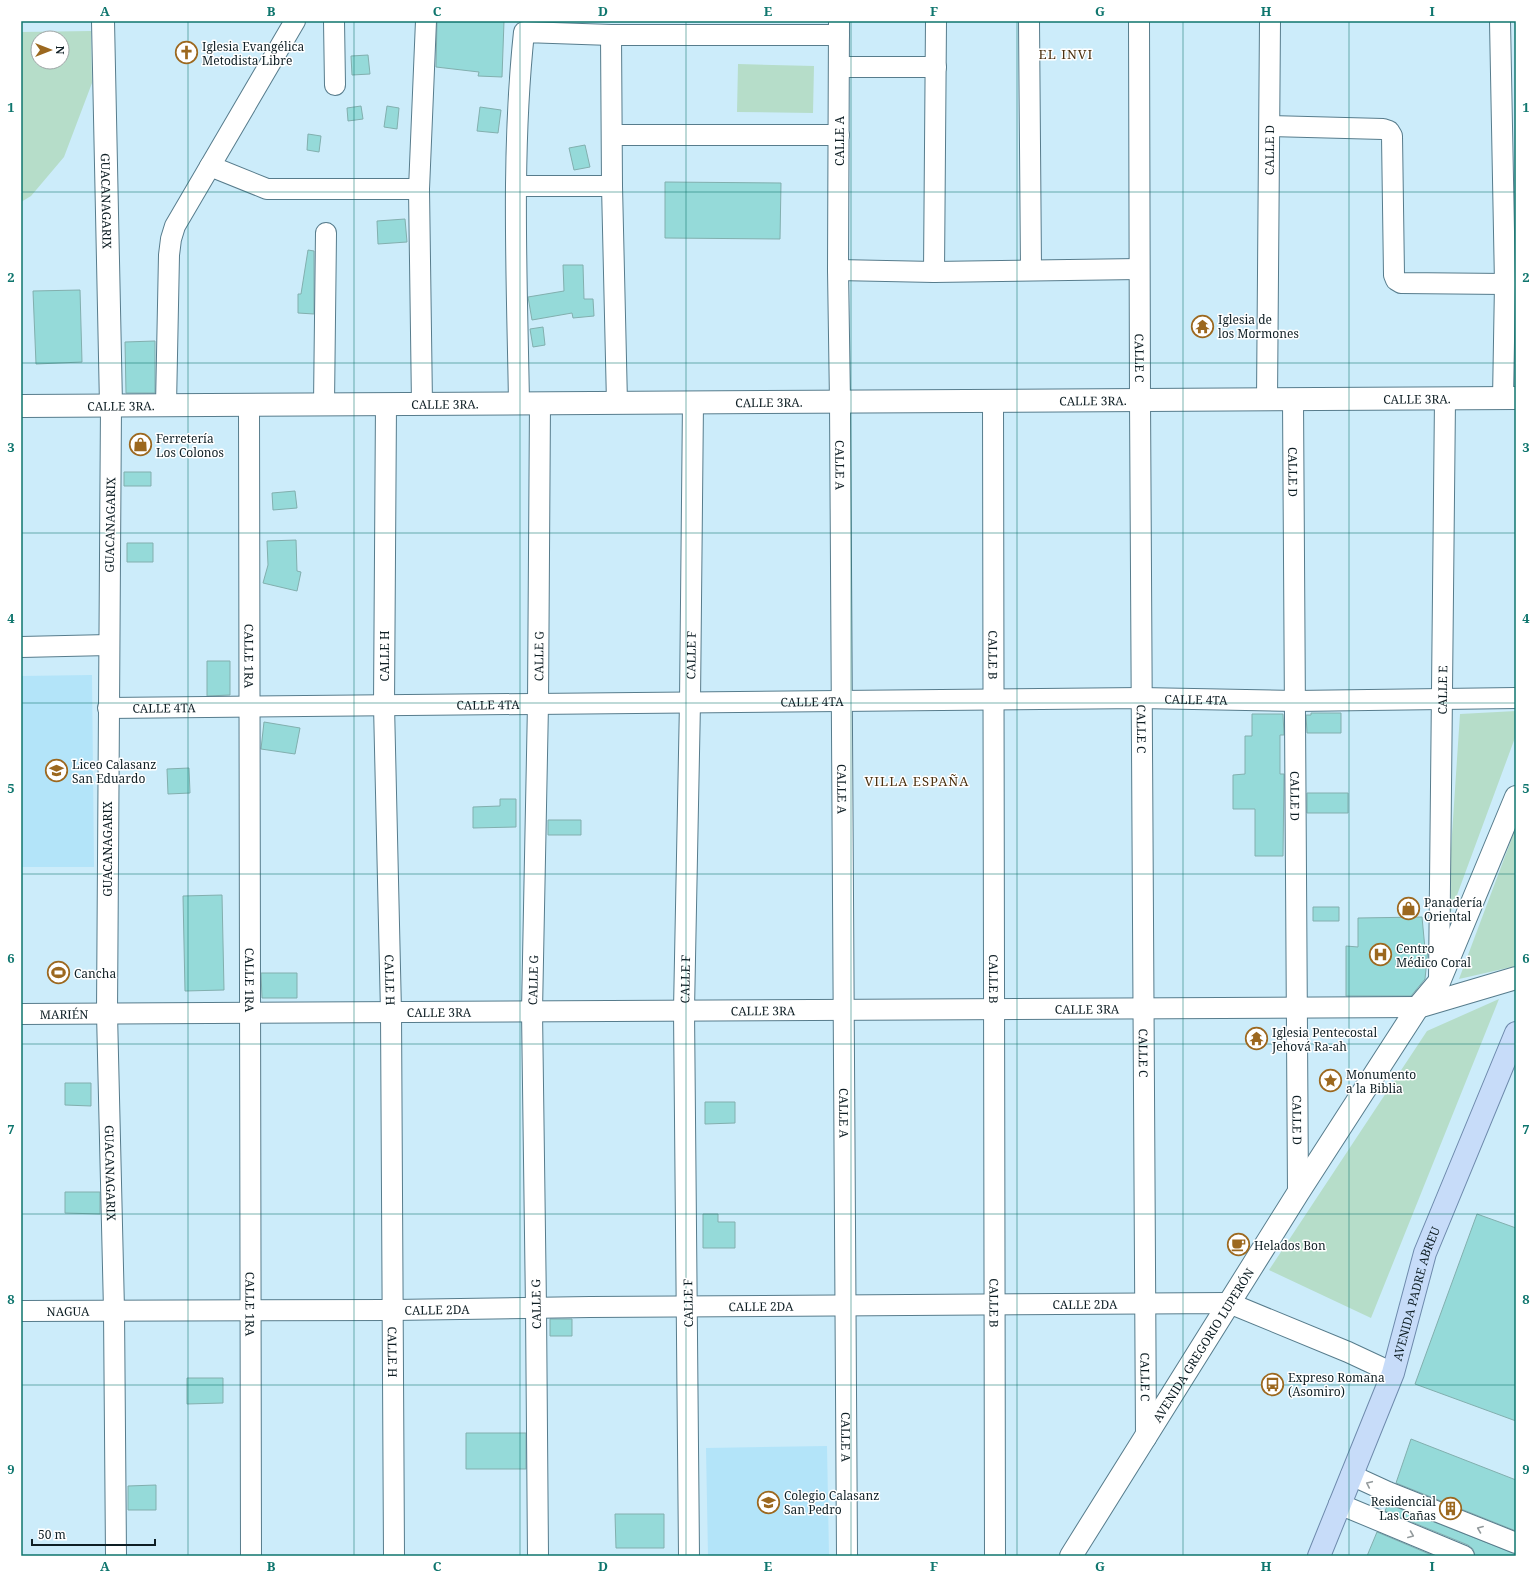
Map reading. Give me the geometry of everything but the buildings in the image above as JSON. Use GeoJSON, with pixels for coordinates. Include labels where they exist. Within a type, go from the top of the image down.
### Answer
{"type":"FeatureCollection","features":[{"type":"Feature","properties":{"kind":"main road","name":"GUACANAGARIX"},"geometry":{"type":"LineString","coordinates":[[103,21],[111,405]]}},
{"type":"Feature","properties":{"kind":"main road","name":"CALLE 3RA."},"geometry":{"type":"LineString","coordinates":[[21,406],[1509,399]]}},
{"type":"Feature","properties":{"kind":"main road","name":"AVENIDA GREGORIO LUPERÓN"},"geometry":{"type":"LineString","coordinates":[[1071,1556],[1298,1193],[1418,1007],[1439,982],[1516,797]]}},
{"type":"Feature","properties":{"kind":"main road"},"geometry":{"type":"LineString","coordinates":[[1418,1007],[1516,978]]}},
{"type":"Feature","properties":{"kind":"main road","name":"AVENIDA PADRE ABREU"},"geometry":{"type":"LineString","coordinates":[[1319,1556],[1393,1373],[1425,1253],[1516,1033]]}},
{"type":"Feature","properties":{"kind":"street"},"geometry":{"type":"LineString","coordinates":[[166,405],[170,239],[175,226],[295,21]]}},
{"type":"Feature","properties":{"kind":"street"},"geometry":{"type":"LineString","coordinates":[[334,21],[335,85]]}},
{"type":"Feature","properties":{"kind":"street"},"geometry":{"type":"LineString","coordinates":[[422,404],[419,189],[426,21]]}},
{"type":"Feature","properties":{"kind":"street"},"geometry":{"type":"LineString","coordinates":[[934,272],[936,21]]}},
{"type":"Feature","properties":{"kind":"street"},"geometry":{"type":"LineString","coordinates":[[1029,21],[1031,270]]}},
{"type":"Feature","properties":{"kind":"street"},"geometry":{"type":"LineString","coordinates":[[1139,21],[1146,21]]}},
{"type":"Feature","properties":{"kind":"street","name":"CALLE C"},"geometry":{"type":"LineString","coordinates":[[1139,21],[1141,698],[1146,1438]]}},
{"type":"Feature","properties":{"kind":"street","name":"CALLE D"},"geometry":{"type":"LineString","coordinates":[[1267,400],[1270,21]]}},
{"type":"Feature","properties":{"kind":"street"},"geometry":{"type":"LineString","coordinates":[[1500,21],[1505,284],[1509,399]]}},
{"type":"Feature","properties":{"kind":"street"},"geometry":{"type":"LineString","coordinates":[[526,27],[611,35],[839,28]]}},
{"type":"Feature","properties":{"kind":"street","name":"CALLE G"},"geometry":{"type":"LineString","coordinates":[[526,27],[520,68],[516,186],[530,403],[538,704],[532,1011],[538,1556]]}},
{"type":"Feature","properties":{"kind":"street","name":"CALLE A"},"geometry":{"type":"LineString","coordinates":[[839,28],[838,270],[847,1556]]}},
{"type":"Feature","properties":{"kind":"street"},"geometry":{"type":"LineString","coordinates":[[611,35],[612,186],[617,403]]}},
{"type":"Feature","properties":{"kind":"street"},"geometry":{"type":"LineString","coordinates":[[839,67],[936,67]]}},
{"type":"Feature","properties":{"kind":"street"},"geometry":{"type":"LineString","coordinates":[[1270,126],[1383,128],[1389,131],[1392,136],[1394,275],[1396,280],[1401,283],[1505,284]]}},
{"type":"Feature","properties":{"kind":"street"},"geometry":{"type":"LineString","coordinates":[[612,135],[839,135]]}},
{"type":"Feature","properties":{"kind":"street"},"geometry":{"type":"LineString","coordinates":[[210,166],[267,189],[419,189]]}},
{"type":"Feature","properties":{"kind":"street"},"geometry":{"type":"LineString","coordinates":[[516,186],[612,186]]}},
{"type":"Feature","properties":{"kind":"street"},"geometry":{"type":"LineString","coordinates":[[324,404],[326,233]]}},
{"type":"Feature","properties":{"kind":"street"},"geometry":{"type":"LineString","coordinates":[[838,270],[934,272],[1139,269]]}},
{"type":"Feature","properties":{"kind":"street","name":"CALLE E"},"geometry":{"type":"LineString","coordinates":[[1439,982],[1445,399]]}},
{"type":"Feature","properties":{"kind":"street","name":"CALLE D"},"geometry":{"type":"LineString","coordinates":[[1293,400],[1298,1193]]}},
{"type":"Feature","properties":{"kind":"street","name":"CALLE B"},"geometry":{"type":"LineString","coordinates":[[993,401],[995,1556]]}},
{"type":"Feature","properties":{"kind":"street","name":"CALLE F"},"geometry":{"type":"LineString","coordinates":[[689,1556],[688,1306],[684,1010],[690,702],[693,402]]}},
{"type":"Feature","properties":{"kind":"street","name":"CALLE 1RA"},"geometry":{"type":"LineString","coordinates":[[249,404],[251,1556]]}},
{"type":"Feature","properties":{"kind":"street","name":"CALLE H"},"geometry":{"type":"LineString","coordinates":[[386,404],[384,705],[391,1012],[394,1556]]}},
{"type":"Feature","properties":{"kind":"street","name":"GUACANAGARIX"},"geometry":{"type":"LineString","coordinates":[[111,405],[107,1013],[114,1310],[116,1556]]}},
{"type":"Feature","properties":{"kind":"street"},"geometry":{"type":"LineString","coordinates":[[21,647],[109,645]]}},
{"type":"Feature","properties":{"kind":"street","name":"CALLE 4TA"},"geometry":{"type":"LineString","coordinates":[[108,708],[993,699],[1141,698],[1295,701],[1516,698]]}},
{"type":"Feature","properties":{"kind":"street","name":"CALLE 3RA"},"geometry":{"type":"LineString","coordinates":[[107,1013],[1418,1007]]}},
{"type":"Feature","properties":{"kind":"street","name":"MARIÉN"},"geometry":{"type":"LineString","coordinates":[[21,1014],[107,1013]]}},
{"type":"Feature","properties":{"kind":"street","name":"CALLE 2DA"},"geometry":{"type":"LineString","coordinates":[[114,1310],[393,1310],[688,1306],[1229,1303],[1348,1352],[1393,1373]]}},
{"type":"Feature","properties":{"kind":"street","name":"NAGUA"},"geometry":{"type":"LineString","coordinates":[[21,1311],[114,1310]]}},
{"type":"Feature","properties":{"kind":"street"},"geometry":{"type":"LineString","coordinates":[[1351,1475],[1388,1492],[1516,1543]]}},
{"type":"Feature","properties":{"kind":"street"},"geometry":{"type":"LineString","coordinates":[[1339,1504],[1464,1556]]}},
{"type":"Feature","properties":{"kind":"shaded area","name":"Liceo Calasanz San Eduardo"},"geometry":{"type":"Polygon","coordinates":[[[92,675],[94,867],[21,867],[21,676],[92,675]]]}},
{"type":"Feature","properties":{"kind":"shaded area","name":"Colegio Calasanz San Pedro"},"geometry":{"type":"Polygon","coordinates":[[[827,1446],[829,1556],[708,1556],[706,1448],[827,1446]]]}},
{"type":"Feature","properties":{"kind":"green space"},"geometry":{"type":"Polygon","coordinates":[[[70,31],[91,31],[92,83],[64,157],[31,196],[21,202],[21,32],[30,32],[30,70],[70,70],[70,31]]]}},
{"type":"Feature","properties":{"kind":"green space"},"geometry":{"type":"Polygon","coordinates":[[[738,64],[814,66],[813,113],[737,112],[738,64]]]}},
{"type":"Feature","properties":{"kind":"green space"},"geometry":{"type":"Polygon","coordinates":[[[1516,711],[1516,735],[1446,925],[1460,714],[1516,711]]]}},
{"type":"Feature","properties":{"kind":"green space"},"geometry":{"type":"Polygon","coordinates":[[[1516,827],[1516,966],[1459,979],[1516,827]]]}},
{"type":"Feature","properties":{"kind":"green space"},"geometry":{"type":"Polygon","coordinates":[[[1499,999],[1371,1318],[1269,1270],[1427,1031],[1499,999]]]}},
{"type":"Feature","properties":{"kind":"place","name":"Iglesia Evangélica Metodista Libre"},"geometry":{"type":"Point","coordinates":[187,53]}},
{"type":"Feature","properties":{"kind":"place","name":"Iglesia de los Mormones"},"geometry":{"type":"Point","coordinates":[1203,326]}},
{"type":"Feature","properties":{"kind":"place","name":"Ferretería Los Colonos"},"geometry":{"type":"Point","coordinates":[140,445]}},
{"type":"Feature","properties":{"kind":"place","name":"Liceo Calasanz San Eduardo"},"geometry":{"type":"Point","coordinates":[57,771]}},
{"type":"Feature","properties":{"kind":"place","name":"Panadería Oriental"},"geometry":{"type":"Point","coordinates":[1408,909]}},
{"type":"Feature","properties":{"kind":"place","name":"Centro Médico Coral"},"geometry":{"type":"Point","coordinates":[1381,955]}},
{"type":"Feature","properties":{"kind":"place","name":"Cancha"},"geometry":{"type":"Point","coordinates":[58,973]}},
{"type":"Feature","properties":{"kind":"place","name":"Iglesia Pentecostal Jehová Ra-ah"},"geometry":{"type":"Point","coordinates":[1257,1039]}},
{"type":"Feature","properties":{"kind":"place","name":"Monumento a la Biblia"},"geometry":{"type":"Point","coordinates":[1331,1081]}},
{"type":"Feature","properties":{"kind":"place","name":"Helados Bon"},"geometry":{"type":"Point","coordinates":[1238,1245]}},
{"type":"Feature","properties":{"kind":"place","name":"Expreso Romana (Asomiro)"},"geometry":{"type":"Point","coordinates":[1273,1384]}},
{"type":"Feature","properties":{"kind":"place","name":"Colegio Calasanz San Pedro"},"geometry":{"type":"Point","coordinates":[768,1502]}},
{"type":"Feature","properties":{"kind":"place","name":"Residencial Las Cañas"},"geometry":{"type":"Point","coordinates":[1451,1508]}},
{"type":"Feature","properties":{"kind":"district","name":"EL INVI"},"geometry":{"type":"Point","coordinates":[1066,54]}},
{"type":"Feature","properties":{"kind":"district","name":"VILLA ESPAÑA"},"geometry":{"type":"Point","coordinates":[917,781]}}]}
